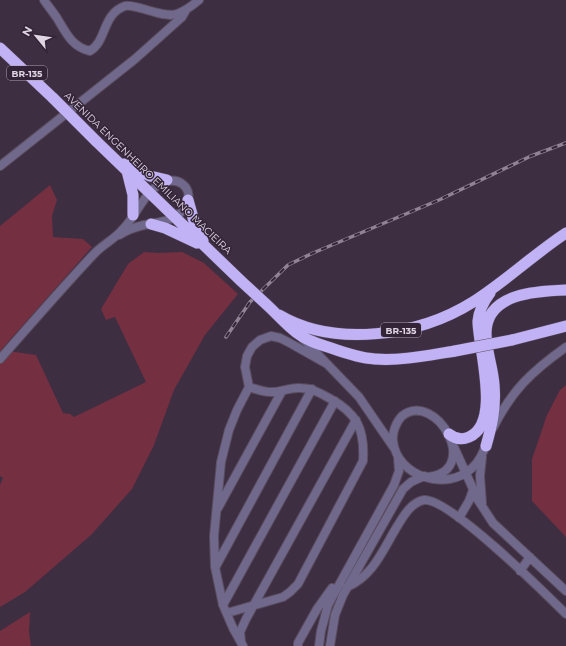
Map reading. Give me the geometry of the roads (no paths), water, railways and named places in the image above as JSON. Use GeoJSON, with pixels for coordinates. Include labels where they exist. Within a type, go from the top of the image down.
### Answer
{"type":"FeatureCollection","features":[{"type":"Feature","properties":{"kind":"highway","name":"AVENIDA ENGENHEIRO EMILIANO MACIEIRA"},"geometry":{"type":"LineString","coordinates":[[0,48],[278,316],[297,333],[316,344],[344,353],[375,359],[402,359],[512,340],[566,326]]}},
{"type":"Feature","properties":{"kind":"highway"},"geometry":{"type":"LineString","coordinates":[[118,161],[150,176],[167,180]]}},
{"type":"Feature","properties":{"kind":"highway"},"geometry":{"type":"LineString","coordinates":[[127,171],[133,195],[133,215]]}},
{"type":"Feature","properties":{"kind":"highway"},"geometry":{"type":"LineString","coordinates":[[188,200],[195,225],[206,247]]}},
{"type":"Feature","properties":{"kind":"highway"},"geometry":{"type":"LineString","coordinates":[[151,224],[170,230],[206,247]]}},
{"type":"Feature","properties":{"kind":"highway","name":"AVENIDA ENGENHEIRO EMILIANO MACIEIRA"},"geometry":{"type":"LineString","coordinates":[[278,316],[299,325],[320,331],[363,335],[417,326],[453,313],[472,302],[494,288],[544,248],[566,233]]}},
{"type":"Feature","properties":{"kind":"highway"},"geometry":{"type":"LineString","coordinates":[[451,439],[470,437],[479,428],[484,419],[486,388],[478,322],[482,305],[494,288]]}},
{"type":"Feature","properties":{"kind":"highway"},"geometry":{"type":"LineString","coordinates":[[486,446],[493,421],[495,397],[486,335],[489,318],[500,305],[519,295],[531,292],[566,290]]}},
{"type":"Feature","properties":{"kind":"street"},"geometry":{"type":"LineString","coordinates":[[44,0],[76,46],[90,51],[99,43],[108,21],[117,10],[126,6],[166,16],[178,14],[199,0]]}},
{"type":"Feature","properties":{"kind":"street"},"geometry":{"type":"LineString","coordinates":[[0,166],[135,60],[182,17],[186,10]]}},
{"type":"Feature","properties":{"kind":"street"},"geometry":{"type":"LineString","coordinates":[[0,360],[95,253],[119,234],[149,192],[167,180],[174,180],[184,185],[188,194],[188,200],[184,209],[175,217],[164,222],[136,227],[119,234]]}},
{"type":"Feature","properties":{"kind":"street"},"geometry":{"type":"LineString","coordinates":[[297,333],[359,397],[396,452],[408,467],[425,477],[445,480],[451,479],[466,473],[478,462],[486,446]]}},
{"type":"Feature","properties":{"kind":"street"},"geometry":{"type":"LineString","coordinates":[[242,645],[233,628],[224,605],[215,567],[214,536],[221,462],[229,430],[249,387],[245,367],[247,356],[252,347],[260,340],[271,336],[280,338],[327,364]]}},
{"type":"Feature","properties":{"kind":"street"},"geometry":{"type":"LineString","coordinates":[[482,508],[480,476],[482,456],[494,426],[509,400],[525,379],[566,347]]}},
{"type":"Feature","properties":{"kind":"street"},"geometry":{"type":"LineString","coordinates":[[548,360],[566,351]]}},
{"type":"Feature","properties":{"kind":"street"},"geometry":{"type":"LineString","coordinates":[[227,613],[283,596],[290,592],[301,579],[363,461],[363,436],[356,420],[350,412],[335,401],[312,389],[298,388],[271,393],[249,387]]}},
{"type":"Feature","properties":{"kind":"street"},"geometry":{"type":"LineString","coordinates":[[215,567],[312,389]]}},
{"type":"Feature","properties":{"kind":"street"},"geometry":{"type":"LineString","coordinates":[[216,512],[282,391]]}},
{"type":"Feature","properties":{"kind":"street"},"geometry":{"type":"LineString","coordinates":[[224,605],[335,401]]}},
{"type":"Feature","properties":{"kind":"street"},"geometry":{"type":"LineString","coordinates":[[319,646],[328,604],[396,481],[400,464],[393,440],[395,429],[400,419],[408,413],[421,412],[432,416],[443,425],[451,439],[482,508],[500,530],[566,591]]}},
{"type":"Feature","properties":{"kind":"street"},"geometry":{"type":"LineString","coordinates":[[242,645],[240,632],[246,619],[356,420]]}},
{"type":"Feature","properties":{"kind":"street"},"geometry":{"type":"LineString","coordinates":[[330,646],[335,615],[347,587],[400,495],[411,482],[425,477],[438,475],[447,469],[453,455],[451,439]]}},
{"type":"Feature","properties":{"kind":"street"},"geometry":{"type":"LineString","coordinates":[[459,518],[469,501],[473,490]]}},
{"type":"Feature","properties":{"kind":"street"},"geometry":{"type":"LineString","coordinates":[[347,587],[356,584],[369,572],[407,511],[418,502],[425,500],[431,501],[450,511],[459,518],[520,571],[566,614]]}},
{"type":"Feature","properties":{"kind":"street"},"geometry":{"type":"LineString","coordinates":[[520,571],[530,557]]}},
{"type":"Feature","properties":{"kind":"street"},"geometry":{"type":"LineString","coordinates":[[297,645],[317,609],[350,564]]}},
{"type":"Feature","properties":{"kind":"railway"},"geometry":{"type":"LineString","coordinates":[[226,337],[250,302],[288,265],[439,200],[531,156],[566,143]]}}]}
